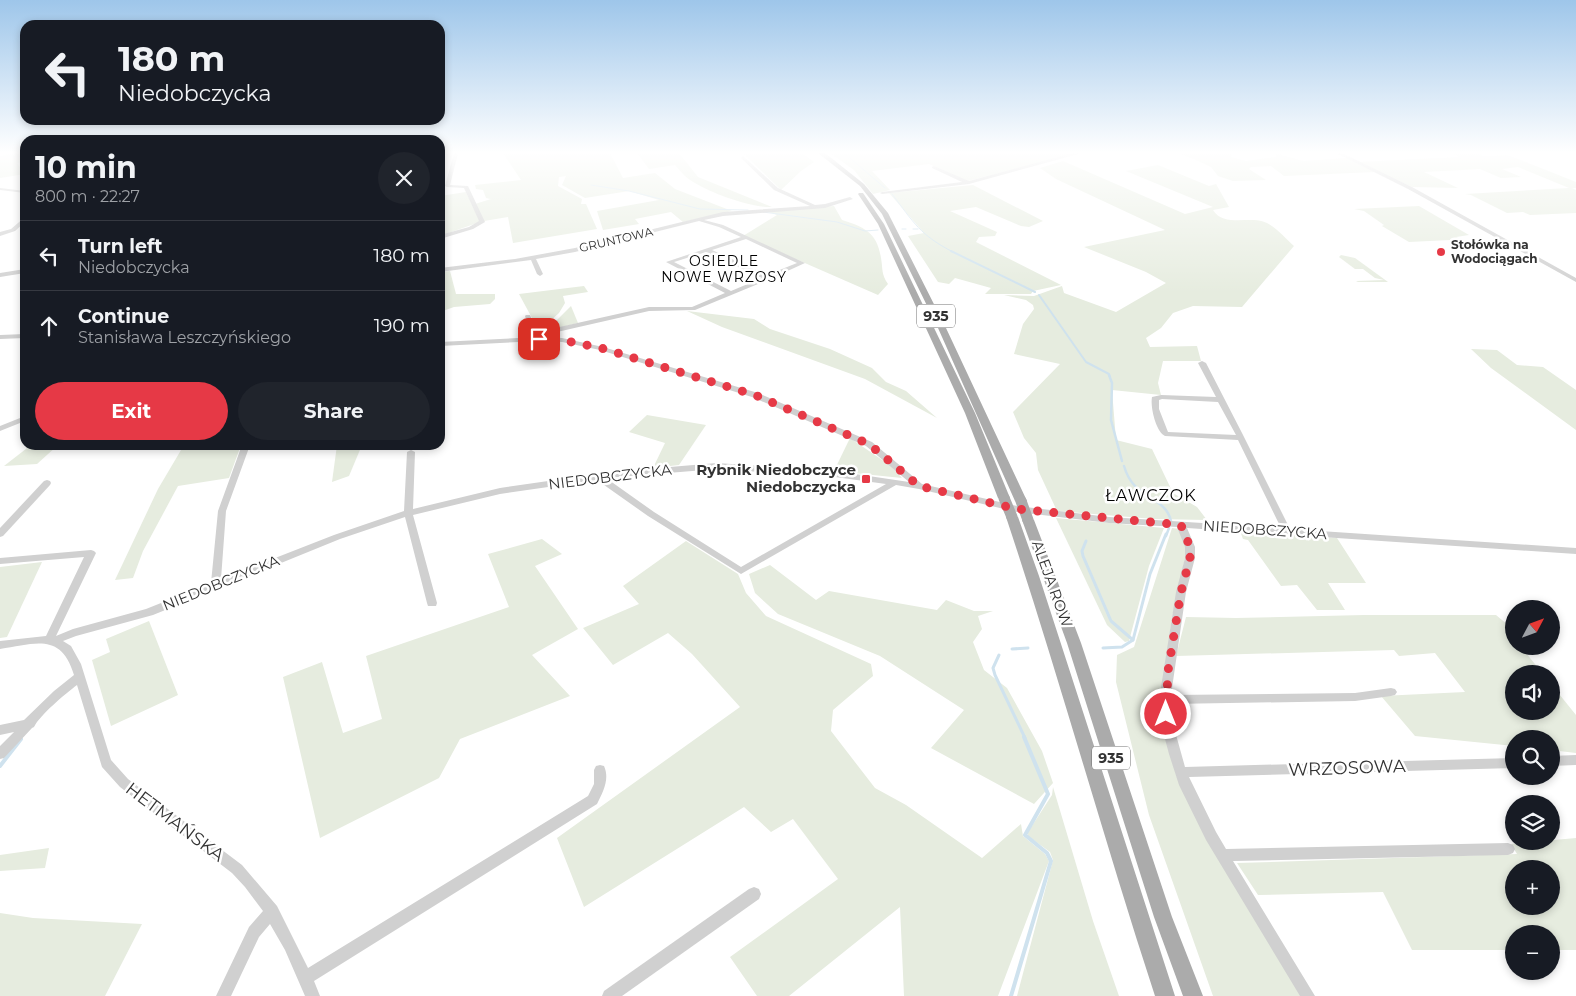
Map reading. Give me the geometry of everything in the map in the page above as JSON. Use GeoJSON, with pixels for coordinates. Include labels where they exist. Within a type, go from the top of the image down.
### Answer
{"type":"FeatureCollection","features":[{"type":"Feature","properties":{"kind":"main road","name":"ALEJA ROW"},"geometry":{"type":"LineString","coordinates":[[865,199],[875,213],[970,413],[1012,517],[1065,675],[1131,899],[1165,996]]}},
{"type":"Feature","properties":{"kind":"main road","name":"ALEJA ROW"},"geometry":{"type":"LineString","coordinates":[[874,199],[885,213],[942,328],[1021,501],[1074,643],[1163,917],[1193,996]]}},
{"type":"Feature","properties":{"kind":"street"},"geometry":{"type":"LineString","coordinates":[[445,235],[481,224],[482,222],[471,199]]}},
{"type":"Feature","properties":{"kind":"street"},"geometry":{"type":"LineString","coordinates":[[801,199],[816,206]]}},
{"type":"Feature","properties":{"kind":"street","name":"GRUNTOWA"},"geometry":{"type":"LineString","coordinates":[[445,269],[533,258],[604,244],[699,219],[742,212],[816,206],[848,199]]}},
{"type":"Feature","properties":{"kind":"street"},"geometry":{"type":"LineString","coordinates":[[1431,199],[1576,280]]}},
{"type":"Feature","properties":{"kind":"street"},"geometry":{"type":"LineString","coordinates":[[445,344],[535,335],[649,309],[693,309],[802,263],[721,226],[699,219]]}},
{"type":"Feature","properties":{"kind":"street"},"geometry":{"type":"LineString","coordinates":[[0,234],[13,230],[20,224]]}},
{"type":"Feature","properties":{"kind":"street"},"geometry":{"type":"LineString","coordinates":[[730,293],[669,262],[744,238]]}},
{"type":"Feature","properties":{"kind":"street"},"geometry":{"type":"LineString","coordinates":[[707,250],[768,278]]}},
{"type":"Feature","properties":{"kind":"street"},"geometry":{"type":"LineString","coordinates":[[533,258],[540,274]]}},
{"type":"Feature","properties":{"kind":"street"},"geometry":{"type":"LineString","coordinates":[[0,276],[20,272]]}},
{"type":"Feature","properties":{"kind":"street"},"geometry":{"type":"LineString","coordinates":[[528,316],[535,335]]}},
{"type":"Feature","properties":{"kind":"street"},"geometry":{"type":"LineString","coordinates":[[0,337],[20,336]]}},
{"type":"Feature","properties":{"kind":"street"},"geometry":{"type":"LineString","coordinates":[[501,339],[562,340],[601,348],[755,395],[869,444],[919,486]]}},
{"type":"Feature","properties":{"kind":"street"},"geometry":{"type":"LineString","coordinates":[[1202,363],[1241,438],[1286,532]]}},
{"type":"Feature","properties":{"kind":"street"},"geometry":{"type":"LineString","coordinates":[[1221,400],[1161,396],[1155,399],[1155,407],[1166,434],[1241,438]]}},
{"type":"Feature","properties":{"kind":"street"},"geometry":{"type":"LineString","coordinates":[[0,429],[20,420]]}},
{"type":"Feature","properties":{"kind":"street"},"geometry":{"type":"LineString","coordinates":[[216,586],[222,511],[244,450]]}},
{"type":"Feature","properties":{"kind":"street"},"geometry":{"type":"LineString","coordinates":[[411,452],[408,513],[432,602]]}},
{"type":"Feature","properties":{"kind":"street","name":"NIEDOBCZYCKA"},"geometry":{"type":"LineString","coordinates":[[52,641],[149,612],[337,537],[408,513],[494,492],[599,477],[717,466],[835,474],[896,482],[1017,509],[1181,525],[1576,552]]}},
{"type":"Feature","properties":{"kind":"street"},"geometry":{"type":"LineString","coordinates":[[599,477],[651,514],[741,571],[896,482]]}},
{"type":"Feature","properties":{"kind":"street"},"geometry":{"type":"LineString","coordinates":[[0,534],[47,483]]}},
{"type":"Feature","properties":{"kind":"street"},"geometry":{"type":"LineString","coordinates":[[1181,525],[1190,547],[1190,558],[1181,592],[1165,700],[1167,724],[1180,772],[1222,855],[1308,996]]}},
{"type":"Feature","properties":{"kind":"street"},"geometry":{"type":"LineString","coordinates":[[0,561],[91,553],[52,641],[26,640],[0,645]]}},
{"type":"Feature","properties":{"kind":"street","name":"HETMAŃSKA"},"geometry":{"type":"LineString","coordinates":[[52,641],[72,655],[106,763],[124,783],[237,869],[252,885],[272,911],[313,996]]}},
{"type":"Feature","properties":{"kind":"street"},"geometry":{"type":"LineString","coordinates":[[0,754],[60,691],[79,677]]}},
{"type":"Feature","properties":{"kind":"street"},"geometry":{"type":"LineString","coordinates":[[1165,700],[1355,697],[1391,692]]}},
{"type":"Feature","properties":{"kind":"street"},"geometry":{"type":"LineString","coordinates":[[0,730],[30,724]]}},
{"type":"Feature","properties":{"kind":"street"},"geometry":{"type":"LineString","coordinates":[[1560,761],[1576,760]]}},
{"type":"Feature","properties":{"kind":"street","name":"WRZOSOWA"},"geometry":{"type":"LineString","coordinates":[[1180,772],[1505,763]]}},
{"type":"Feature","properties":{"kind":"street"},"geometry":{"type":"LineString","coordinates":[[305,978],[593,800],[600,784],[600,770]]}},
{"type":"Feature","properties":{"kind":"street"},"geometry":{"type":"LineString","coordinates":[[1222,855],[1505,849]]}},
{"type":"Feature","properties":{"kind":"street"},"geometry":{"type":"LineString","coordinates":[[609,996],[754,894]]}},
{"type":"Feature","properties":{"kind":"street"},"geometry":{"type":"LineString","coordinates":[[223,996],[250,939],[272,911]]}},
{"type":"Feature","properties":{"kind":"shaded area"},"geometry":{"type":"Polygon","coordinates":[[[445,199],[469,199],[480,222],[445,234],[445,199]]]}},
{"type":"Feature","properties":{"kind":"shaded area"},"geometry":{"type":"Polygon","coordinates":[[[489,199],[582,199],[581,204],[586,204],[597,229],[513,243],[508,217],[484,221],[475,204],[489,199]]]}},
{"type":"Feature","properties":{"kind":"shaded area"},"geometry":{"type":"Polygon","coordinates":[[[657,199],[702,199],[732,211],[683,222],[671,212],[635,219],[639,224],[603,230],[597,211],[659,200],[657,199]]]}},
{"type":"Feature","properties":{"kind":"shaded area"},"geometry":{"type":"Polygon","coordinates":[[[753,199],[772,207],[764,207],[733,200],[753,199]]]}},
{"type":"Feature","properties":{"kind":"shaded area"},"geometry":{"type":"Polygon","coordinates":[[[895,199],[1001,199],[1043,221],[1029,227],[1021,226],[976,207],[950,211],[997,232],[995,236],[979,237],[976,242],[1061,285],[1033,291],[1031,294],[985,294],[991,288],[955,278],[949,284],[938,282],[908,236],[924,233],[895,199]]]}},
{"type":"Feature","properties":{"kind":"shaded area"},"geometry":{"type":"Polygon","coordinates":[[[1100,199],[1152,199],[1185,214],[1213,207],[1195,199],[1225,199],[1229,207],[1213,210],[1218,215],[1231,220],[1253,220],[1267,223],[1294,246],[1242,307],[1193,306],[1173,313],[1161,328],[1146,338],[1150,347],[1197,346],[1201,361],[1163,361],[1158,383],[1161,395],[1112,390],[1116,440],[1152,449],[1173,493],[1197,507],[1207,520],[1154,519],[1057,511],[1038,470],[1036,453],[1024,438],[1013,412],[1060,364],[1014,354],[1023,324],[1034,309],[1033,305],[1026,300],[1004,295],[1034,296],[1062,286],[1064,293],[1116,312],[1166,283],[1146,272],[1084,247],[1165,230],[1100,199]]]}},
{"type":"Feature","properties":{"kind":"shaded area"},"geometry":{"type":"Polygon","coordinates":[[[1480,199],[1576,199],[1576,213],[1530,215],[1523,212],[1507,213],[1480,199]]]}},
{"type":"Feature","properties":{"kind":"shaded area"},"geometry":{"type":"Polygon","coordinates":[[[834,206],[842,220],[863,228],[873,236],[876,242],[883,274],[888,284],[878,295],[743,236],[777,215],[766,211],[834,206]]]}},
{"type":"Feature","properties":{"kind":"shaded area"},"geometry":{"type":"Polygon","coordinates":[[[1419,206],[1469,235],[1456,237],[1482,251],[1474,251],[1461,243],[1450,240],[1409,242],[1382,226],[1384,225],[1364,211],[1354,209],[1419,206]]]}},
{"type":"Feature","properties":{"kind":"shaded area"},"geometry":{"type":"Polygon","coordinates":[[[1341,255],[1355,258],[1388,282],[1356,281],[1384,280],[1375,278],[1363,269],[1355,269],[1339,257],[1341,255]]]}},
{"type":"Feature","properties":{"kind":"shaded area"},"geometry":{"type":"Polygon","coordinates":[[[450,271],[456,294],[495,294],[495,299],[490,304],[454,307],[445,310],[445,272],[450,271]]]}},
{"type":"Feature","properties":{"kind":"shaded area"},"geometry":{"type":"Polygon","coordinates":[[[584,286],[588,292],[563,296],[565,303],[559,313],[539,331],[519,294],[584,286]]]}},
{"type":"Feature","properties":{"kind":"shaded area"},"geometry":{"type":"Polygon","coordinates":[[[571,306],[578,323],[546,331],[571,306]]]}},
{"type":"Feature","properties":{"kind":"shaded area"},"geometry":{"type":"Polygon","coordinates":[[[687,311],[754,319],[770,329],[830,349],[872,368],[886,382],[906,391],[937,418],[865,379],[722,327],[687,311]]]}},
{"type":"Feature","properties":{"kind":"shaded area"},"geometry":{"type":"Polygon","coordinates":[[[1471,349],[1497,350],[1517,365],[1543,367],[1576,390],[1576,430],[1491,368],[1471,349]]]}},
{"type":"Feature","properties":{"kind":"shaded area"},"geometry":{"type":"Polygon","coordinates":[[[647,415],[706,425],[679,465],[653,468],[665,443],[629,432],[647,415]]]}},
{"type":"Feature","properties":{"kind":"shaded area"},"geometry":{"type":"Polygon","coordinates":[[[850,438],[891,466],[902,478],[834,471],[850,438]]]}},
{"type":"Feature","properties":{"kind":"shaded area"},"geometry":{"type":"Polygon","coordinates":[[[25,450],[52,450],[37,464],[4,466],[25,450]]]}},
{"type":"Feature","properties":{"kind":"shaded area"},"geometry":{"type":"Polygon","coordinates":[[[181,450],[239,450],[229,478],[178,486],[143,551],[133,578],[115,580],[158,489],[181,450]]]}},
{"type":"Feature","properties":{"kind":"shaded area"},"geometry":{"type":"Polygon","coordinates":[[[336,450],[360,450],[349,476],[332,482],[336,450]]]}},
{"type":"Feature","properties":{"kind":"shaded area"},"geometry":{"type":"Polygon","coordinates":[[[1056,518],[1164,528],[1149,566],[1129,641],[1125,642],[1107,625],[1056,518]]]}},
{"type":"Feature","properties":{"kind":"shaded area"},"geometry":{"type":"Polygon","coordinates":[[[1172,528],[1180,529],[1187,549],[1172,617],[1164,678],[1176,775],[1302,996],[1213,996],[1149,815],[1116,682],[1117,655],[1134,647],[1172,528]]]}},
{"type":"Feature","properties":{"kind":"shaded area"},"geometry":{"type":"Polygon","coordinates":[[[1240,531],[1337,538],[1366,583],[1328,583],[1345,610],[1317,610],[1297,585],[1281,586],[1248,540],[1243,539],[1240,531]]]}},
{"type":"Feature","properties":{"kind":"shaded area"},"geometry":{"type":"Polygon","coordinates":[[[542,539],[562,554],[535,566],[578,629],[532,655],[570,696],[460,739],[439,778],[320,838],[283,677],[322,662],[343,733],[382,719],[366,656],[509,607],[488,554],[542,539]]]}},
{"type":"Feature","properties":{"kind":"shaded area"},"geometry":{"type":"Polygon","coordinates":[[[686,541],[738,574],[746,593],[766,616],[871,664],[873,676],[833,710],[831,731],[875,788],[906,805],[982,858],[1021,824],[1023,836],[1045,854],[1049,861],[998,996],[904,996],[900,907],[789,996],[757,996],[730,957],[838,879],[793,819],[771,832],[744,807],[584,907],[557,838],[740,707],[692,654],[668,633],[613,665],[583,628],[639,604],[623,586],[686,541]]]}},
{"type":"Feature","properties":{"kind":"shaded area"},"geometry":{"type":"Polygon","coordinates":[[[42,562],[7,637],[0,638],[0,567],[42,562]]]}},
{"type":"Feature","properties":{"kind":"shaded area"},"geometry":{"type":"Polygon","coordinates":[[[770,565],[816,600],[829,591],[937,610],[946,600],[974,611],[993,611],[978,616],[982,629],[973,642],[984,670],[1007,688],[1042,751],[1053,783],[1034,804],[931,748],[964,710],[880,656],[778,614],[755,593],[749,574],[770,565]]]}},
{"type":"Feature","properties":{"kind":"shaded area"},"geometry":{"type":"Polygon","coordinates":[[[1364,615],[1496,615],[1505,622],[1505,655],[1528,655],[1536,665],[1505,665],[1505,720],[1560,720],[1560,695],[1576,715],[1576,753],[1560,751],[1560,730],[1505,730],[1505,745],[1415,736],[1381,696],[1465,692],[1435,653],[1399,656],[1394,650],[1176,656],[1186,617],[1236,618],[1364,615]]]}},
{"type":"Feature","properties":{"kind":"shaded area"},"geometry":{"type":"Polygon","coordinates":[[[149,621],[178,695],[111,726],[92,660],[110,652],[106,639],[149,621]]]}},
{"type":"Feature","properties":{"kind":"shaded area"},"geometry":{"type":"Polygon","coordinates":[[[1053,787],[1093,921],[1119,996],[1017,996],[1053,860],[1050,852],[1028,836],[1028,832],[1052,795],[1053,787]]]}},
{"type":"Feature","properties":{"kind":"shaded area"},"geometry":{"type":"Polygon","coordinates":[[[1576,838],[1576,950],[1560,950],[1560,925],[1505,925],[1505,950],[1412,950],[1383,892],[1258,895],[1237,863],[1517,854],[1515,850],[1560,850],[1560,839],[1576,838]]]}},
{"type":"Feature","properties":{"kind":"shaded area"},"geometry":{"type":"Polygon","coordinates":[[[49,848],[45,868],[0,871],[0,855],[49,848]]]}},
{"type":"Feature","properties":{"kind":"shaded area"},"geometry":{"type":"Polygon","coordinates":[[[0,913],[33,918],[142,924],[105,996],[0,996],[0,913]]]}},
{"type":"Feature","properties":{"kind":"waterway"},"geometry":{"type":"LineString","coordinates":[[662,199],[700,209],[748,210]]}},
{"type":"Feature","properties":{"kind":"waterway"},"geometry":{"type":"LineString","coordinates":[[896,199],[918,228],[953,252]]}},
{"type":"Feature","properties":{"kind":"waterway"},"geometry":{"type":"LineString","coordinates":[[763,212],[837,222],[865,231],[878,230]]}},
{"type":"Feature","properties":{"kind":"waterway"},"geometry":{"type":"LineString","coordinates":[[913,229],[918,229]]}},
{"type":"Feature","properties":{"kind":"waterway"},"geometry":{"type":"LineString","coordinates":[[953,252],[1035,292]]}},
{"type":"Feature","properties":{"kind":"waterway"},"geometry":{"type":"LineString","coordinates":[[1039,295],[1086,362],[1109,374],[1110,377]]}},
{"type":"Feature","properties":{"kind":"waterway"},"geometry":{"type":"LineString","coordinates":[[1109,375],[1112,383],[1111,420],[1122,461]]}},
{"type":"Feature","properties":{"kind":"waterway"},"geometry":{"type":"LineString","coordinates":[[1124,466],[1135,486],[1163,506],[1171,521]]}},
{"type":"Feature","properties":{"kind":"waterway"},"geometry":{"type":"LineString","coordinates":[[1166,536],[1169,528]]}},
{"type":"Feature","properties":{"kind":"waterway"},"geometry":{"type":"LineString","coordinates":[[1133,640],[1150,574],[1166,534]]}},
{"type":"Feature","properties":{"kind":"waterway"},"geometry":{"type":"LineString","coordinates":[[1086,541],[1082,551],[1083,556],[1111,621],[1133,640]]}},
{"type":"Feature","properties":{"kind":"waterway"},"geometry":{"type":"LineString","coordinates":[[1103,648],[1122,647],[1133,640]]}},
{"type":"Feature","properties":{"kind":"waterway"},"geometry":{"type":"LineString","coordinates":[[1012,649],[1028,648]]}},
{"type":"Feature","properties":{"kind":"waterway"},"geometry":{"type":"LineString","coordinates":[[999,655],[993,668],[995,675],[1025,738]]}},
{"type":"Feature","properties":{"kind":"waterway"},"geometry":{"type":"LineString","coordinates":[[1011,996],[1051,861],[1047,853],[1025,835],[1048,794],[1024,737]]}},
{"type":"Feature","properties":{"kind":"waterway"},"geometry":{"type":"LineString","coordinates":[[0,766],[21,739]]}},
{"type":"Feature","properties":{"kind":"place","name":"Stołówka na Wodociągach"},"geometry":{"type":"Point","coordinates":[1441,252]}},
{"type":"Feature","properties":{"kind":"place","name":"Rybnik Niedobczyce Niedobczycka"},"geometry":{"type":"Point","coordinates":[866,479]}},
{"type":"Feature","properties":{"kind":"district","name":"OSIEDLE NOWE WRZOSY"},"geometry":{"type":"Point","coordinates":[724,270]}},
{"type":"Feature","properties":{"kind":"district","name":"ŁAWCZOK"},"geometry":{"type":"Point","coordinates":[1151,495]}},
{"type":"Feature","properties":{"kind":"route"},"geometry":{"type":"LineString","coordinates":[[539,339],[562,340],[601,348],[755,395],[869,444],[919,486],[1017,509],[1110,520],[1181,525],[1190,547],[1190,558],[1181,592],[1168,671],[1165,700],[1166,714]]}}]}
